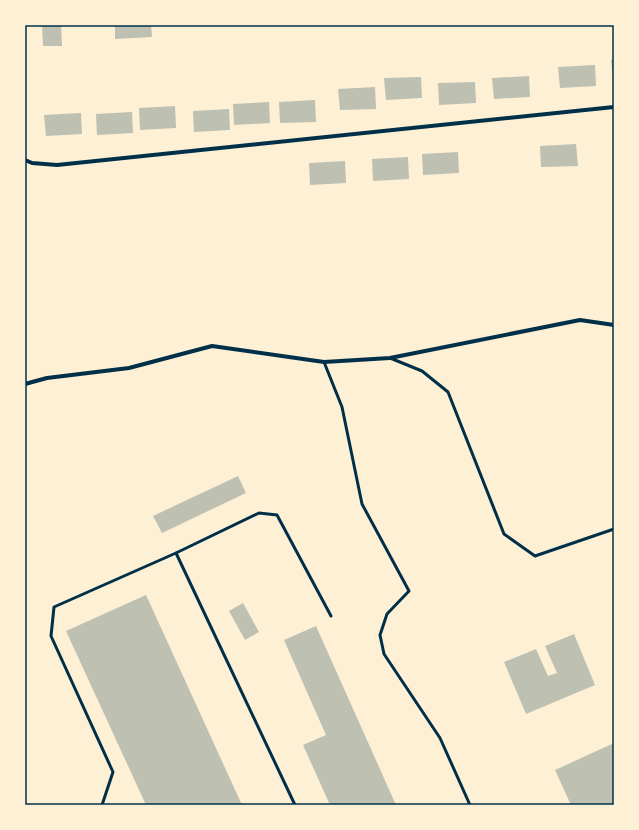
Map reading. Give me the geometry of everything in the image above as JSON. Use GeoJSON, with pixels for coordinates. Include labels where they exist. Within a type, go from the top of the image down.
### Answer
{"type":"FeatureCollection","features":[{"type":"Feature","properties":{"kind":"street"},"geometry":{"type":"LineString","coordinates":[[25,160],[32,163],[57,165],[614,107]]}},
{"type":"Feature","properties":{"kind":"street"},"geometry":{"type":"LineString","coordinates":[[25,384],[46,378],[129,368],[212,346],[324,362],[390,358],[580,320],[614,325]]}},
{"type":"Feature","properties":{"kind":"lane"},"geometry":{"type":"LineString","coordinates":[[390,358],[422,371],[448,392],[504,534],[535,556],[614,529]]}},
{"type":"Feature","properties":{"kind":"lane"},"geometry":{"type":"LineString","coordinates":[[324,362],[342,407],[362,504],[409,591],[387,614],[380,635],[384,654],[440,738],[470,805]]}},
{"type":"Feature","properties":{"kind":"lane"},"geometry":{"type":"LineString","coordinates":[[102,805],[113,772],[51,636],[54,607],[176,553],[259,513],[277,515],[331,616]]}},
{"type":"Feature","properties":{"kind":"lane"},"geometry":{"type":"LineString","coordinates":[[176,553],[295,805]]}},
{"type":"Feature","properties":{"kind":"building"},"geometry":{"type":"Polygon","coordinates":[[[42,25],[61,25],[62,46],[43,46],[42,25]]]}},
{"type":"Feature","properties":{"kind":"building"},"geometry":{"type":"Polygon","coordinates":[[[115,25],[151,25],[152,37],[115,39],[115,25]]]}},
{"type":"Feature","properties":{"kind":"building"},"geometry":{"type":"Polygon","coordinates":[[[614,59],[614,81],[613,81],[611,60],[614,59]]]}},
{"type":"Feature","properties":{"kind":"building"},"geometry":{"type":"Polygon","coordinates":[[[595,65],[596,86],[560,88],[558,67],[595,65]]]}},
{"type":"Feature","properties":{"kind":"building"},"geometry":{"type":"Polygon","coordinates":[[[529,76],[530,97],[494,99],[492,78],[529,76]]]}},
{"type":"Feature","properties":{"kind":"building"},"geometry":{"type":"Polygon","coordinates":[[[421,77],[422,98],[386,100],[384,78],[421,77]]]}},
{"type":"Feature","properties":{"kind":"building"},"geometry":{"type":"Polygon","coordinates":[[[475,82],[476,103],[439,105],[438,83],[475,82]]]}},
{"type":"Feature","properties":{"kind":"building"},"geometry":{"type":"Polygon","coordinates":[[[375,87],[376,109],[340,110],[338,89],[375,87]]]}},
{"type":"Feature","properties":{"kind":"building"},"geometry":{"type":"Polygon","coordinates":[[[315,100],[316,122],[280,123],[279,102],[315,100]]]}},
{"type":"Feature","properties":{"kind":"building"},"geometry":{"type":"Polygon","coordinates":[[[269,102],[270,123],[234,125],[233,104],[269,102]]]}},
{"type":"Feature","properties":{"kind":"building"},"geometry":{"type":"Polygon","coordinates":[[[175,106],[176,128],[140,130],[139,108],[175,106]]]}},
{"type":"Feature","properties":{"kind":"building"},"geometry":{"type":"Polygon","coordinates":[[[229,109],[230,130],[194,132],[193,111],[229,109]]]}},
{"type":"Feature","properties":{"kind":"building"},"geometry":{"type":"Polygon","coordinates":[[[132,112],[133,133],[97,135],[96,114],[132,112]]]}},
{"type":"Feature","properties":{"kind":"building"},"geometry":{"type":"Polygon","coordinates":[[[81,113],[82,134],[46,136],[44,115],[81,113]]]}},
{"type":"Feature","properties":{"kind":"building"},"geometry":{"type":"Polygon","coordinates":[[[576,144],[578,166],[541,167],[540,146],[576,144]]]}},
{"type":"Feature","properties":{"kind":"building"},"geometry":{"type":"Polygon","coordinates":[[[458,152],[459,173],[423,175],[422,154],[458,152]]]}},
{"type":"Feature","properties":{"kind":"building"},"geometry":{"type":"Polygon","coordinates":[[[408,157],[409,179],[373,181],[372,159],[408,157]]]}},
{"type":"Feature","properties":{"kind":"building"},"geometry":{"type":"Polygon","coordinates":[[[345,161],[346,183],[310,185],[309,163],[345,161]]]}},
{"type":"Feature","properties":{"kind":"building"},"geometry":{"type":"Polygon","coordinates":[[[238,476],[246,493],[162,533],[153,516],[238,476]]]}},
{"type":"Feature","properties":{"kind":"building"},"geometry":{"type":"Polygon","coordinates":[[[146,595],[242,805],[146,805],[66,631],[146,595]]]}},
{"type":"Feature","properties":{"kind":"building"},"geometry":{"type":"Polygon","coordinates":[[[243,603],[259,632],[245,640],[229,611],[243,603]]]}},
{"type":"Feature","properties":{"kind":"building"},"geometry":{"type":"Polygon","coordinates":[[[316,626],[396,805],[330,805],[303,745],[326,735],[284,640],[316,626]]]}},
{"type":"Feature","properties":{"kind":"building"},"geometry":{"type":"Polygon","coordinates":[[[574,634],[595,685],[526,714],[504,662],[536,649],[548,676],[557,673],[545,646],[574,634]]]}},
{"type":"Feature","properties":{"kind":"building"},"geometry":{"type":"Polygon","coordinates":[[[614,743],[614,805],[571,805],[555,770],[614,743]]]}}]}
